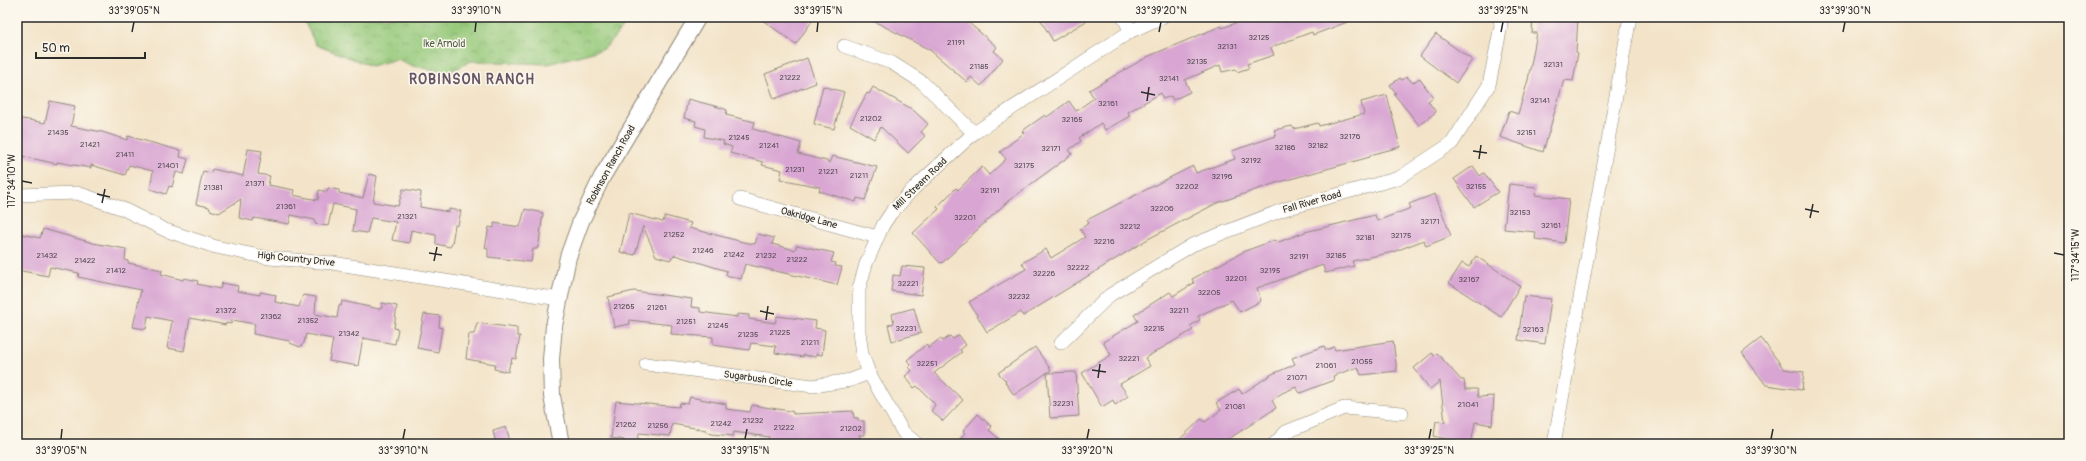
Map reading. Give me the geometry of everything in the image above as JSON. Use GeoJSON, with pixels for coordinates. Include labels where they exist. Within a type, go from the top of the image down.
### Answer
{"type":"FeatureCollection","features":[{"type":"Feature","properties":{"kind":"street","name":"Robinson Ranch Road"},"geometry":{"type":"LineString","coordinates":[[561,444],[552,396],[551,359],[559,299],[568,257],[581,221],[602,177],[698,17]]}},
{"type":"Feature","properties":{"kind":"street"},"geometry":{"type":"LineString","coordinates":[[1123,17],[1131,30]]}},
{"type":"Feature","properties":{"kind":"street","name":"Mill Stream Road"},"geometry":{"type":"LineString","coordinates":[[917,444],[903,432],[869,373],[862,354],[859,332],[859,289],[861,276],[877,237],[891,213],[913,189],[974,133],[1131,30],[1162,17]]}},
{"type":"Feature","properties":{"kind":"street","name":"Fall River Road"},"geometry":{"type":"LineString","coordinates":[[1061,343],[1110,295],[1192,245],[1286,209],[1399,178],[1452,143],[1489,85],[1501,26],[1500,17]]}},
{"type":"Feature","properties":{"kind":"street"},"geometry":{"type":"LineString","coordinates":[[1554,444],[1630,17]]}},
{"type":"Feature","properties":{"kind":"street"},"geometry":{"type":"LineString","coordinates":[[844,46],[892,63],[922,82],[974,133]]}},
{"type":"Feature","properties":{"kind":"street","name":"High Country Drive"},"geometry":{"type":"LineString","coordinates":[[17,195],[77,194],[121,208],[165,230],[216,247],[269,258],[332,263],[559,299]]}},
{"type":"Feature","properties":{"kind":"street","name":"Oakridge Lane"},"geometry":{"type":"LineString","coordinates":[[740,199],[877,237]]}},
{"type":"Feature","properties":{"kind":"street","name":"Sugarbush Circle"},"geometry":{"type":"LineString","coordinates":[[646,364],[813,386],[851,380],[869,373]]}},
{"type":"Feature","properties":{"kind":"street"},"geometry":{"type":"LineString","coordinates":[[1274,444],[1286,432],[1344,408],[1402,413]]}},
{"type":"Feature","properties":{"kind":"green space","name":"Ike Arnold"},"geometry":{"type":"Polygon","coordinates":[[[308,17],[632,17],[604,49],[548,64],[471,61],[448,73],[413,66],[397,59],[371,66],[316,45],[305,23],[308,17]]]}},
{"type":"Feature","properties":{"kind":"building"},"geometry":{"type":"Polygon","coordinates":[[[758,17],[806,17],[812,21],[796,44],[758,17]]]}},
{"type":"Feature","properties":{"kind":"building"},"geometry":{"type":"Polygon","coordinates":[[[866,17],[962,17],[997,47],[994,51],[1003,59],[981,86],[971,77],[967,82],[930,50],[866,17]]]}},
{"type":"Feature","properties":{"kind":"building"},"geometry":{"type":"Polygon","coordinates":[[[1039,17],[1093,17],[1053,41],[1039,17]]]}},
{"type":"Feature","properties":{"kind":"building"},"geometry":{"type":"Polygon","coordinates":[[[1252,17],[1358,18],[1313,35],[1312,32],[1277,45],[1271,48],[1274,55],[1247,64],[1249,68],[1237,72],[1236,69],[1222,72],[1220,65],[1185,80],[1190,92],[1173,100],[1171,96],[1163,99],[1161,93],[1128,112],[1130,116],[1105,130],[1101,123],[1079,138],[1081,141],[1069,150],[1072,154],[1008,201],[943,262],[940,263],[913,233],[939,209],[937,207],[956,188],[958,190],[982,167],[989,175],[1006,159],[1000,152],[1024,133],[1022,131],[1045,115],[1047,117],[1069,101],[1076,111],[1094,98],[1089,90],[1149,56],[1221,26],[1222,28],[1252,17]]]}},
{"type":"Feature","properties":{"kind":"building"},"geometry":{"type":"Polygon","coordinates":[[[1533,17],[1578,17],[1576,52],[1578,53],[1573,81],[1564,80],[1543,152],[1500,137],[1509,111],[1518,114],[1528,80],[1537,33],[1532,33],[1533,17]]]}},
{"type":"Feature","properties":{"kind":"building"},"geometry":{"type":"Polygon","coordinates":[[[1436,34],[1472,60],[1456,83],[1420,56],[1436,34]]]}},
{"type":"Feature","properties":{"kind":"building"},"geometry":{"type":"Polygon","coordinates":[[[807,58],[816,83],[774,99],[765,74],[807,58]]]}},
{"type":"Feature","properties":{"kind":"building"},"geometry":{"type":"Polygon","coordinates":[[[1407,77],[1413,83],[1419,78],[1433,97],[1428,101],[1436,112],[1419,125],[1394,94],[1396,93],[1390,85],[1400,78],[1402,80],[1407,77]]]}},
{"type":"Feature","properties":{"kind":"building"},"geometry":{"type":"Polygon","coordinates":[[[823,86],[844,92],[834,129],[814,124],[823,86]]]}},
{"type":"Feature","properties":{"kind":"building"},"geometry":{"type":"Polygon","coordinates":[[[873,87],[912,109],[928,124],[921,132],[925,136],[908,153],[881,127],[874,139],[850,125],[867,93],[869,94],[873,87]]]}},
{"type":"Feature","properties":{"kind":"building"},"geometry":{"type":"Polygon","coordinates":[[[1387,95],[1400,147],[1370,155],[1370,157],[1276,183],[1217,203],[1148,239],[1023,316],[1021,312],[987,332],[969,302],[1026,269],[1022,263],[1046,249],[1051,258],[1085,237],[1080,229],[1089,223],[1087,220],[1193,166],[1196,173],[1235,159],[1232,151],[1276,136],[1274,130],[1292,126],[1294,129],[1318,123],[1319,126],[1364,114],[1361,102],[1387,95]]]}},
{"type":"Feature","properties":{"kind":"building"},"geometry":{"type":"Polygon","coordinates":[[[688,99],[727,110],[726,115],[755,122],[753,129],[801,143],[798,154],[827,161],[829,163],[832,156],[877,167],[865,200],[857,198],[856,202],[819,191],[820,187],[780,179],[782,170],[762,165],[763,162],[730,153],[732,147],[723,144],[724,141],[704,137],[705,129],[695,126],[696,121],[684,118],[688,99]]]}},
{"type":"Feature","properties":{"kind":"building"},"geometry":{"type":"Polygon","coordinates":[[[50,101],[75,106],[71,126],[102,132],[127,140],[128,136],[181,151],[180,157],[188,159],[184,174],[176,172],[172,187],[169,186],[166,194],[150,189],[153,171],[129,165],[125,175],[91,165],[91,168],[57,162],[57,164],[17,155],[17,118],[45,123],[50,101]]]}},
{"type":"Feature","properties":{"kind":"building"},"geometry":{"type":"Polygon","coordinates":[[[248,149],[262,151],[258,174],[270,176],[268,185],[294,190],[293,195],[318,200],[319,190],[327,192],[328,188],[339,190],[339,193],[363,198],[369,174],[377,176],[373,202],[398,206],[403,189],[421,192],[420,207],[449,212],[449,209],[461,211],[458,225],[455,225],[452,244],[450,247],[436,244],[436,235],[411,230],[409,243],[392,240],[396,222],[371,218],[367,233],[353,231],[356,209],[333,204],[328,226],[315,224],[315,220],[291,215],[289,224],[254,218],[253,221],[239,218],[241,199],[219,213],[210,210],[209,207],[196,204],[203,171],[211,173],[212,169],[243,176],[248,149]]]}},
{"type":"Feature","properties":{"kind":"building"},"geometry":{"type":"Polygon","coordinates":[[[1473,166],[1480,176],[1484,173],[1498,192],[1474,207],[1454,179],[1473,166]]]}},
{"type":"Feature","properties":{"kind":"building"},"geometry":{"type":"Polygon","coordinates":[[[1509,184],[1536,187],[1535,195],[1569,199],[1564,243],[1535,239],[1536,232],[1504,229],[1509,184]]]}},
{"type":"Feature","properties":{"kind":"building"},"geometry":{"type":"Polygon","coordinates":[[[1435,194],[1451,236],[1426,246],[1424,240],[1393,252],[1352,261],[1354,266],[1325,273],[1323,265],[1257,288],[1261,301],[1240,312],[1232,300],[1198,316],[1200,320],[1190,326],[1193,330],[1145,358],[1150,366],[1120,384],[1128,396],[1115,405],[1113,400],[1102,407],[1082,373],[1111,355],[1103,342],[1138,321],[1134,315],[1170,292],[1173,296],[1194,283],[1192,279],[1245,251],[1275,240],[1276,243],[1305,232],[1375,215],[1377,221],[1411,208],[1409,204],[1435,194]]]}},
{"type":"Feature","properties":{"kind":"building"},"geometry":{"type":"Polygon","coordinates":[[[525,209],[543,213],[539,243],[537,249],[533,249],[531,262],[488,257],[488,249],[485,248],[489,227],[494,228],[494,223],[520,227],[525,209]]]}},
{"type":"Feature","properties":{"kind":"building"},"geometry":{"type":"Polygon","coordinates":[[[629,213],[663,222],[665,216],[691,223],[689,228],[743,242],[755,244],[758,234],[774,238],[772,244],[795,250],[797,245],[834,253],[831,262],[836,263],[835,266],[842,267],[837,285],[745,264],[741,279],[726,275],[727,271],[675,255],[670,260],[656,256],[643,226],[635,255],[620,252],[629,213]]]}},
{"type":"Feature","properties":{"kind":"building"},"geometry":{"type":"Polygon","coordinates":[[[43,229],[93,243],[126,249],[125,260],[128,261],[128,263],[162,270],[161,274],[183,280],[184,278],[198,281],[197,284],[220,289],[222,283],[238,286],[237,291],[260,295],[260,292],[276,295],[275,302],[299,307],[303,295],[316,297],[315,314],[337,318],[339,305],[341,306],[342,301],[379,309],[382,308],[382,303],[397,306],[394,328],[398,329],[395,344],[363,338],[358,366],[329,361],[333,339],[306,334],[304,343],[300,347],[290,343],[290,341],[253,334],[255,324],[232,320],[231,324],[226,323],[226,325],[190,318],[184,351],[167,348],[172,321],[148,316],[146,329],[133,327],[141,290],[78,277],[79,273],[50,267],[48,276],[17,270],[17,233],[40,238],[43,229]]]}},
{"type":"Feature","properties":{"kind":"building"},"geometry":{"type":"Polygon","coordinates":[[[1476,256],[1520,286],[1501,317],[1449,283],[1462,263],[1469,267],[1476,256]]]}},
{"type":"Feature","properties":{"kind":"building"},"geometry":{"type":"Polygon","coordinates":[[[902,266],[925,268],[921,295],[891,291],[893,275],[900,276],[902,266]]]}},
{"type":"Feature","properties":{"kind":"building"},"geometry":{"type":"Polygon","coordinates":[[[634,291],[692,299],[691,307],[700,308],[700,312],[737,317],[737,314],[749,315],[749,319],[775,323],[777,316],[816,321],[815,328],[825,330],[822,355],[816,354],[816,357],[803,355],[803,357],[775,353],[776,346],[751,343],[749,350],[713,345],[713,337],[671,334],[672,325],[629,320],[630,324],[614,327],[608,297],[634,291]]]}},
{"type":"Feature","properties":{"kind":"building"},"geometry":{"type":"Polygon","coordinates":[[[1524,296],[1551,299],[1545,344],[1518,340],[1524,296]]]}},
{"type":"Feature","properties":{"kind":"building"},"geometry":{"type":"Polygon","coordinates":[[[914,308],[921,333],[892,341],[888,325],[894,323],[892,314],[914,308]]]}},
{"type":"Feature","properties":{"kind":"building"},"geometry":{"type":"Polygon","coordinates":[[[424,314],[440,316],[439,327],[442,328],[438,352],[417,348],[424,314]]]}},
{"type":"Feature","properties":{"kind":"building"},"geometry":{"type":"Polygon","coordinates":[[[477,323],[517,328],[517,336],[520,336],[516,359],[512,358],[508,372],[494,369],[495,364],[466,359],[469,334],[474,334],[477,323]]]}},
{"type":"Feature","properties":{"kind":"building"},"geometry":{"type":"Polygon","coordinates":[[[959,335],[966,345],[960,350],[962,352],[934,373],[963,400],[943,421],[931,411],[935,405],[933,402],[917,386],[914,388],[905,376],[912,371],[909,367],[911,365],[907,360],[927,344],[928,348],[941,338],[943,341],[950,336],[953,339],[959,335]]]}},
{"type":"Feature","properties":{"kind":"building"},"geometry":{"type":"Polygon","coordinates":[[[1761,338],[1784,369],[1804,372],[1802,390],[1766,385],[1742,353],[1761,338]]]}},
{"type":"Feature","properties":{"kind":"building"},"geometry":{"type":"Polygon","coordinates":[[[1393,341],[1397,371],[1361,375],[1358,367],[1333,376],[1334,380],[1300,393],[1296,387],[1282,393],[1272,400],[1276,408],[1221,444],[1175,444],[1201,419],[1205,422],[1221,410],[1216,403],[1239,389],[1242,394],[1272,374],[1295,364],[1292,358],[1324,346],[1326,350],[1334,347],[1335,350],[1393,341]]]}},
{"type":"Feature","properties":{"kind":"building"},"geometry":{"type":"Polygon","coordinates":[[[1035,347],[1051,370],[1014,395],[1005,382],[1006,381],[998,373],[1035,347]]]}},
{"type":"Feature","properties":{"kind":"building"},"geometry":{"type":"Polygon","coordinates":[[[1432,353],[1434,356],[1437,353],[1461,380],[1464,380],[1465,389],[1477,389],[1478,397],[1494,396],[1492,425],[1475,422],[1471,444],[1445,444],[1446,439],[1434,436],[1436,421],[1445,422],[1440,381],[1430,389],[1414,368],[1432,353]]]}},
{"type":"Feature","properties":{"kind":"building"},"geometry":{"type":"Polygon","coordinates":[[[1076,372],[1079,416],[1050,418],[1047,373],[1076,372]]]}},
{"type":"Feature","properties":{"kind":"building"},"geometry":{"type":"Polygon","coordinates":[[[690,397],[726,404],[726,409],[750,412],[752,405],[790,411],[793,412],[793,414],[853,411],[854,418],[858,418],[858,421],[864,421],[864,435],[859,435],[860,439],[855,441],[834,442],[833,444],[806,444],[806,442],[781,439],[781,444],[768,444],[769,437],[734,432],[733,436],[712,434],[706,432],[706,430],[672,424],[670,436],[639,433],[637,444],[624,444],[624,440],[611,438],[616,401],[679,407],[680,403],[688,404],[690,397]]]}},
{"type":"Feature","properties":{"kind":"building"},"geometry":{"type":"Polygon","coordinates":[[[978,414],[992,427],[989,430],[1005,444],[956,444],[965,433],[963,431],[978,414]]]}},
{"type":"Feature","properties":{"kind":"building"},"geometry":{"type":"Polygon","coordinates":[[[506,427],[511,444],[496,444],[493,431],[506,427]]]}},
{"type":"Feature","properties":{"kind":"district","name":"ROBINSON RANCH"},"geometry":{"type":"Point","coordinates":[472,79]}}]}
